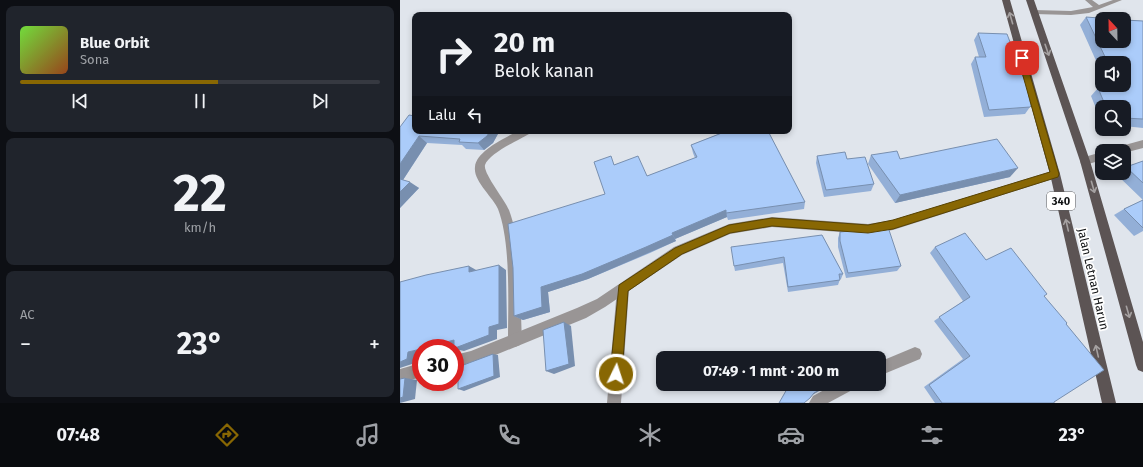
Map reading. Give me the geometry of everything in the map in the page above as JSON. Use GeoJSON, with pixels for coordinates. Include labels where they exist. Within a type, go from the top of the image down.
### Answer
{"type":"FeatureCollection","features":[{"type":"Feature","properties":{"kind":"main road","name":"Jalan Letnan Harun"},"geometry":{"type":"LineString","coordinates":[[1006,0],[1055,174],[1109,403]]}},
{"type":"Feature","properties":{"kind":"main road","name":"Jalan Letnan Harun"},"geometry":{"type":"LineString","coordinates":[[1030,0],[1085,161],[1143,365]]}},
{"type":"Feature","properties":{"kind":"street"},"geometry":{"type":"LineString","coordinates":[[515,340],[513,267],[507,221],[501,203],[480,173],[479,166],[483,158],[521,134]]}},
{"type":"Feature","properties":{"kind":"street"},"geometry":{"type":"LineString","coordinates":[[1131,147],[1143,144]]}},
{"type":"Feature","properties":{"kind":"street"},"geometry":{"type":"LineString","coordinates":[[1085,161],[1095,158]]}},
{"type":"Feature","properties":{"kind":"street"},"geometry":{"type":"LineString","coordinates":[[464,360],[581,313],[623,289],[678,251],[729,229],[772,222],[868,229],[893,225],[1055,174]]}},
{"type":"Feature","properties":{"kind":"street"},"geometry":{"type":"LineString","coordinates":[[614,403],[623,289]]}},
{"type":"Feature","properties":{"kind":"street"},"geometry":{"type":"LineString","coordinates":[[886,366],[915,354]]}},
{"type":"Feature","properties":{"kind":"street"},"geometry":{"type":"LineString","coordinates":[[400,376],[412,373]]}},
{"type":"Feature","properties":{"kind":"street"},"geometry":{"type":"LineString","coordinates":[[816,403],[836,391]]}},
{"type":"Feature","properties":{"kind":"lane"},"geometry":{"type":"LineString","coordinates":[[1088,0],[1098,8]]}},
{"type":"Feature","properties":{"kind":"lane"},"geometry":{"type":"LineString","coordinates":[[1034,12],[1071,13],[1089,11],[1119,0]]}},
{"type":"Feature","properties":{"kind":"building"},"geometry":{"type":"Polygon","coordinates":[[[1086,17],[1095,18],[1095,36],[1086,17]]]}},
{"type":"Feature","properties":{"kind":"building"},"geometry":{"type":"Polygon","coordinates":[[[1131,20],[1143,21],[1143,119],[1131,118],[1131,100],[1103,100],[1100,92],[1131,92],[1131,56],[1105,56],[1101,48],[1131,48],[1131,20]]]}},
{"type":"Feature","properties":{"kind":"building"},"geometry":{"type":"Polygon","coordinates":[[[978,33],[1007,34],[1027,87],[1030,107],[989,110],[975,57],[986,57],[978,33]]]}},
{"type":"Feature","properties":{"kind":"building"},"geometry":{"type":"Polygon","coordinates":[[[409,115],[412,116],[412,134],[488,134],[478,143],[459,142],[460,139],[419,136],[400,164],[400,127],[409,115]]]}},
{"type":"Feature","properties":{"kind":"building"},"geometry":{"type":"Polygon","coordinates":[[[719,134],[770,134],[805,202],[726,213],[726,210],[672,233],[673,235],[646,247],[582,274],[541,287],[542,307],[514,316],[513,268],[508,224],[605,194],[594,162],[611,156],[614,165],[638,156],[647,176],[697,157],[691,145],[719,134]]]}},
{"type":"Feature","properties":{"kind":"building"},"geometry":{"type":"Polygon","coordinates":[[[997,139],[1018,168],[900,195],[871,155],[897,151],[900,159],[997,139]]]}},
{"type":"Feature","properties":{"kind":"building"},"geometry":{"type":"Polygon","coordinates":[[[845,152],[847,159],[865,157],[874,184],[826,190],[817,156],[845,152]]]}},
{"type":"Feature","properties":{"kind":"building"},"geometry":{"type":"Polygon","coordinates":[[[1143,161],[1143,183],[1131,172],[1131,165],[1143,161]]]}},
{"type":"Feature","properties":{"kind":"building"},"geometry":{"type":"Polygon","coordinates":[[[400,179],[410,182],[400,192],[400,179]]]}},
{"type":"Feature","properties":{"kind":"building"},"geometry":{"type":"Polygon","coordinates":[[[1143,200],[1143,228],[1124,209],[1143,200]]]}},
{"type":"Feature","properties":{"kind":"building"},"geometry":{"type":"Polygon","coordinates":[[[888,227],[901,266],[848,273],[840,241],[840,232],[888,227]]]}},
{"type":"Feature","properties":{"kind":"building"},"geometry":{"type":"Polygon","coordinates":[[[965,233],[986,260],[1011,248],[1047,294],[1044,296],[1104,370],[1054,403],[942,403],[929,385],[970,356],[939,317],[970,297],[935,247],[965,233]]]}},
{"type":"Feature","properties":{"kind":"building"},"geometry":{"type":"Polygon","coordinates":[[[822,235],[843,274],[839,274],[840,280],[788,287],[784,257],[734,266],[731,247],[822,235]]]}},
{"type":"Feature","properties":{"kind":"building"},"geometry":{"type":"Polygon","coordinates":[[[499,265],[499,324],[489,327],[489,335],[464,345],[464,339],[412,339],[412,351],[408,352],[407,359],[400,362],[400,282],[469,266],[469,272],[499,265]]]}},
{"type":"Feature","properties":{"kind":"building"},"geometry":{"type":"Polygon","coordinates":[[[564,322],[569,364],[546,371],[543,330],[564,322]]]}},
{"type":"Feature","properties":{"kind":"building"},"geometry":{"type":"Polygon","coordinates":[[[493,354],[494,376],[464,387],[464,365],[493,354]]]}},
{"type":"Feature","properties":{"kind":"building"},"geometry":{"type":"Polygon","coordinates":[[[405,378],[403,397],[400,398],[400,379],[405,378]]]}},
{"type":"Feature","properties":{"kind":"building"},"geometry":{"type":"Polygon","coordinates":[[[786,391],[818,391],[804,403],[779,403],[786,391]]]}},
{"type":"Feature","properties":{"kind":"route"},"geometry":{"type":"LineString","coordinates":[[616,374],[623,289],[678,251],[729,229],[772,222],[832,225],[868,229],[893,225],[1055,174],[1022,58]]}}]}
